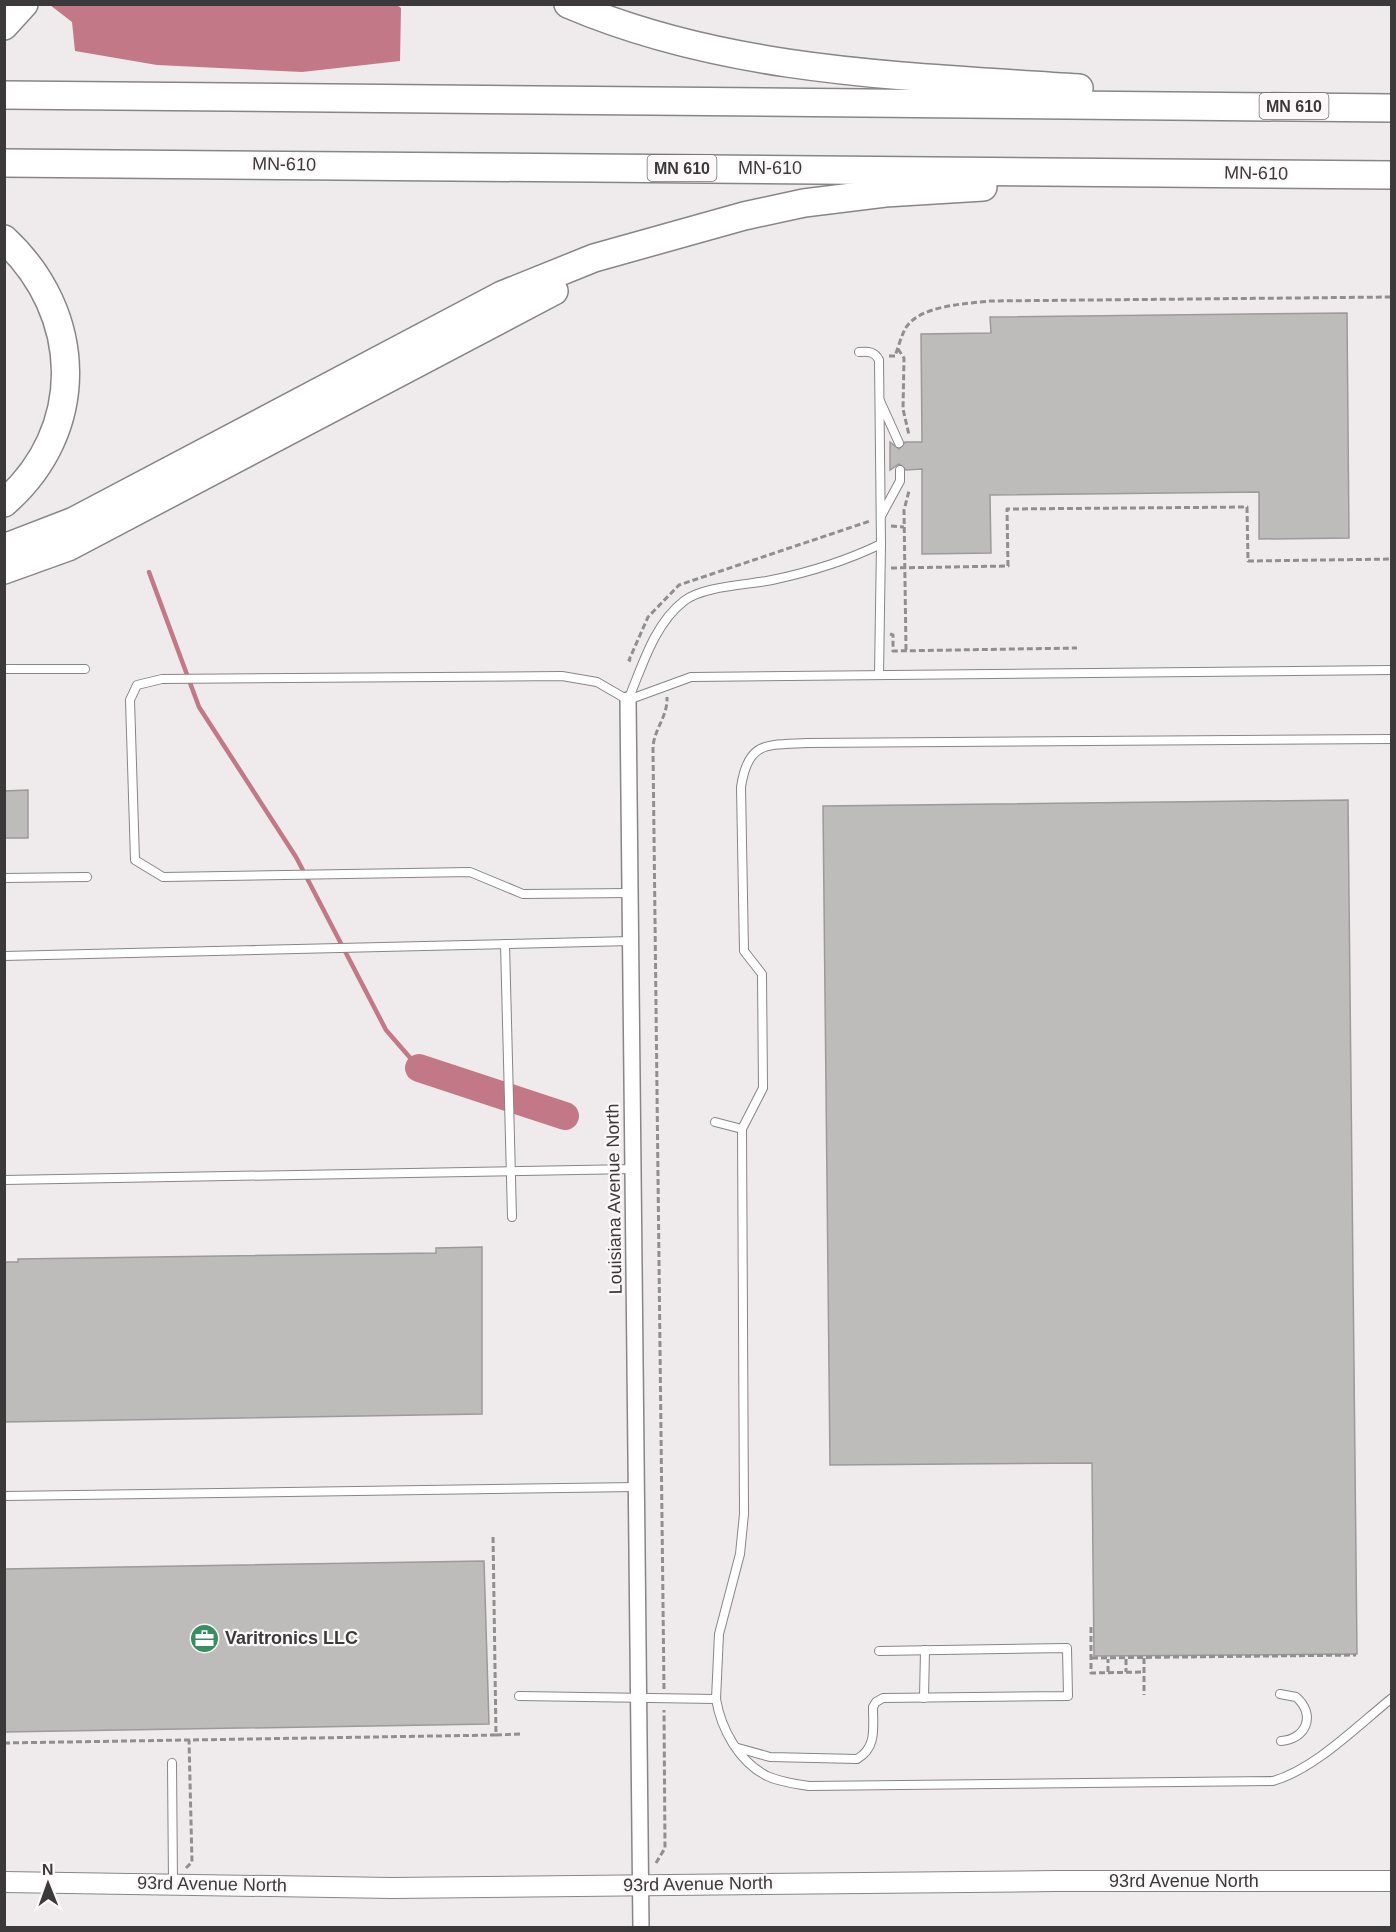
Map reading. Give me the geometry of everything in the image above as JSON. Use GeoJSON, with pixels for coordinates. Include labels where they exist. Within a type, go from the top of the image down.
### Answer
{"type":"FeatureCollection","features":[{"type":"Feature","properties":{"kind":"highway"},"geometry":{"type":"LineString","coordinates":[[568,4],[669,38],[781,63],[893,75],[1093,88],[1196,104]]}},
{"type":"Feature","properties":{"kind":"highway","name":"MN 610"},"geometry":{"type":"LineString","coordinates":[[4,95],[1196,104],[1392,108]]}},
{"type":"Feature","properties":{"kind":"highway","name":"MN-610"},"geometry":{"type":"LineString","coordinates":[[4,163],[1392,175]]}},
{"type":"Feature","properties":{"kind":"highway"},"geometry":{"type":"LineString","coordinates":[[4,548],[74,521],[502,295],[594,258],[744,216],[839,198],[935,189],[1313,174]]}},
{"type":"Feature","properties":{"kind":"highway"},"geometry":{"type":"LineString","coordinates":[[4,239],[30,264],[47,292],[60,322],[66,357],[63,400],[47,451],[26,482],[4,503]]}},
{"type":"Feature","properties":{"kind":"highway"},"geometry":{"type":"LineString","coordinates":[[4,570],[68,547],[535,300],[659,241]]}},
{"type":"Feature","properties":{"kind":"street","name":"Louisiana Avenue North"},"geometry":{"type":"LineString","coordinates":[[628,700],[641,1884]]}},
{"type":"Feature","properties":{"kind":"street","name":"93rd Avenue North"},"geometry":{"type":"LineString","coordinates":[[4,1882],[392,1888],[1056,1881],[1392,1881]]}},
{"type":"Feature","properties":{"kind":"street"},"geometry":{"type":"LineString","coordinates":[[641,1884],[641,1928]]}},
{"type":"Feature","properties":{"kind":"lane"},"geometry":{"type":"LineString","coordinates":[[860,352],[877,355],[879,360],[881,544],[879,675]]}},
{"type":"Feature","properties":{"kind":"lane"},"geometry":{"type":"LineString","coordinates":[[880,399],[900,443]]}},
{"type":"Feature","properties":{"kind":"lane"},"geometry":{"type":"LineString","coordinates":[[880,520],[900,481],[900,470]]}},
{"type":"Feature","properties":{"kind":"lane"},"geometry":{"type":"LineString","coordinates":[[628,700],[643,664],[668,617],[685,600],[712,591],[818,569],[881,544]]}},
{"type":"Feature","properties":{"kind":"lane"},"geometry":{"type":"LineString","coordinates":[[4,669],[85,669]]}},
{"type":"Feature","properties":{"kind":"lane"},"geometry":{"type":"LineString","coordinates":[[630,893],[523,894],[470,872],[163,877],[135,860],[130,700],[137,685],[162,679],[562,676],[597,682],[628,700],[691,677],[1392,670]]}},
{"type":"Feature","properties":{"kind":"lane"},"geometry":{"type":"LineString","coordinates":[[1392,739],[807,743],[763,747],[751,754],[744,766],[741,787],[744,951],[762,974],[763,1088],[742,1129],[743,1534],[720,1624],[716,1699],[719,1716],[736,1748],[766,1775],[781,1781],[809,1786],[1273,1781],[1291,1776],[1306,1766],[1392,1698]]}},
{"type":"Feature","properties":{"kind":"lane"},"geometry":{"type":"LineString","coordinates":[[4,878],[87,877]]}},
{"type":"Feature","properties":{"kind":"lane"},"geometry":{"type":"LineString","coordinates":[[4,956],[631,941]]}},
{"type":"Feature","properties":{"kind":"lane"},"geometry":{"type":"LineString","coordinates":[[505,944],[512,1217]]}},
{"type":"Feature","properties":{"kind":"lane"},"geometry":{"type":"LineString","coordinates":[[715,1122],[742,1129]]}},
{"type":"Feature","properties":{"kind":"lane"},"geometry":{"type":"LineString","coordinates":[[4,1180],[511,1173],[633,1169]]}},
{"type":"Feature","properties":{"kind":"lane"},"geometry":{"type":"LineString","coordinates":[[4,1496],[637,1487]]}},
{"type":"Feature","properties":{"kind":"lane"},"geometry":{"type":"LineString","coordinates":[[736,1748],[770,1757],[857,1759],[867,1754],[873,1742],[876,1702],[883,1698],[1068,1696],[1067,1648],[879,1651]]}},
{"type":"Feature","properties":{"kind":"lane"},"geometry":{"type":"LineString","coordinates":[[924,1698],[925,1650]]}},
{"type":"Feature","properties":{"kind":"lane"},"geometry":{"type":"LineString","coordinates":[[1280,1694],[1296,1697],[1302,1702],[1308,1717],[1302,1732],[1296,1737],[1281,1741]]}},
{"type":"Feature","properties":{"kind":"lane"},"geometry":{"type":"LineString","coordinates":[[519,1695],[639,1697],[664,1700],[716,1699]]}},
{"type":"Feature","properties":{"kind":"lane"},"geometry":{"type":"LineString","coordinates":[[172,1763],[173,1883]]}},
{"type":"Feature","properties":{"kind":"path"},"geometry":{"type":"LineString","coordinates":[[877,355],[895,356],[905,329],[916,318],[944,308],[990,301],[1392,297]]}},
{"type":"Feature","properties":{"kind":"path"},"geometry":{"type":"LineString","coordinates":[[898,349],[904,358],[903,409],[908,422],[909,442]]}},
{"type":"Feature","properties":{"kind":"path"},"geometry":{"type":"LineString","coordinates":[[906,650],[904,510],[909,490]]}},
{"type":"Feature","properties":{"kind":"path"},"geometry":{"type":"LineString","coordinates":[[880,568],[1008,566],[1007,508],[1247,507],[1248,561],[1392,559]]}},
{"type":"Feature","properties":{"kind":"path"},"geometry":{"type":"LineString","coordinates":[[643,664],[629,660],[634,646],[648,617],[679,585],[868,520],[880,520],[904,527]]}},
{"type":"Feature","properties":{"kind":"path"},"geometry":{"type":"LineString","coordinates":[[880,632],[893,635],[893,651],[1077,648]]}},
{"type":"Feature","properties":{"kind":"path"},"geometry":{"type":"LineString","coordinates":[[641,1884],[665,1848],[653,749],[655,731],[666,714],[664,687]]}},
{"type":"Feature","properties":{"kind":"path"},"geometry":{"type":"LineString","coordinates":[[493,1534],[496,1735]]}},
{"type":"Feature","properties":{"kind":"path"},"geometry":{"type":"LineString","coordinates":[[1091,1627],[1091,1672],[1144,1672]]}},
{"type":"Feature","properties":{"kind":"path"},"geometry":{"type":"LineString","coordinates":[[1092,1659],[1356,1655]]}},
{"type":"Feature","properties":{"kind":"path"},"geometry":{"type":"LineString","coordinates":[[1108,1658],[1108,1672]]}},
{"type":"Feature","properties":{"kind":"path"},"geometry":{"type":"LineString","coordinates":[[1126,1658],[1126,1672]]}},
{"type":"Feature","properties":{"kind":"path"},"geometry":{"type":"LineString","coordinates":[[1144,1658],[1144,1695]]}},
{"type":"Feature","properties":{"kind":"path"},"geometry":{"type":"LineString","coordinates":[[4,1743],[520,1734]]}},
{"type":"Feature","properties":{"kind":"path"},"geometry":{"type":"LineString","coordinates":[[173,1883],[192,1862],[189,1740]]}},
{"type":"Feature","properties":{"kind":"shaded area"},"geometry":{"type":"Polygon","coordinates":[[[50,5],[397,5],[401,8],[400,61],[302,72],[157,65],[75,51],[72,22],[50,5]]]}},
{"type":"Feature","properties":{"kind":"building"},"geometry":{"type":"Polygon","coordinates":[[[1347,313],[1349,538],[1259,539],[1259,492],[990,495],[991,553],[922,554],[922,469],[906,470],[899,464],[890,470],[890,442],[899,449],[905,442],[922,442],[921,334],[991,333],[990,317],[1347,313]]]}},
{"type":"Feature","properties":{"kind":"building"},"geometry":{"type":"Polygon","coordinates":[[[28,790],[28,838],[4,838],[4,791],[28,790]]]}},
{"type":"Feature","properties":{"kind":"building"},"geometry":{"type":"Polygon","coordinates":[[[1348,800],[1357,1654],[1094,1656],[1092,1463],[830,1465],[823,806],[1348,800]]]}},
{"type":"Feature","properties":{"kind":"building"},"geometry":{"type":"Polygon","coordinates":[[[482,1247],[482,1414],[4,1422],[4,1262],[18,1262],[18,1259],[436,1253],[436,1248],[482,1247]]]}},
{"type":"Feature","properties":{"kind":"building"},"geometry":{"type":"Polygon","coordinates":[[[484,1561],[489,1724],[4,1732],[4,1569],[484,1561]]]}},
{"type":"Feature","properties":{"kind":"waterway"},"geometry":{"type":"LineString","coordinates":[[149,572],[199,707],[296,857],[386,1030],[419,1068]]}},
{"type":"Feature","properties":{"kind":"waterway"},"geometry":{"type":"LineString","coordinates":[[419,1068],[565,1116]]}},
{"type":"Feature","properties":{"kind":"place","name":"Varitronics LLC"},"geometry":{"type":"Point","coordinates":[204,1638]}}]}
